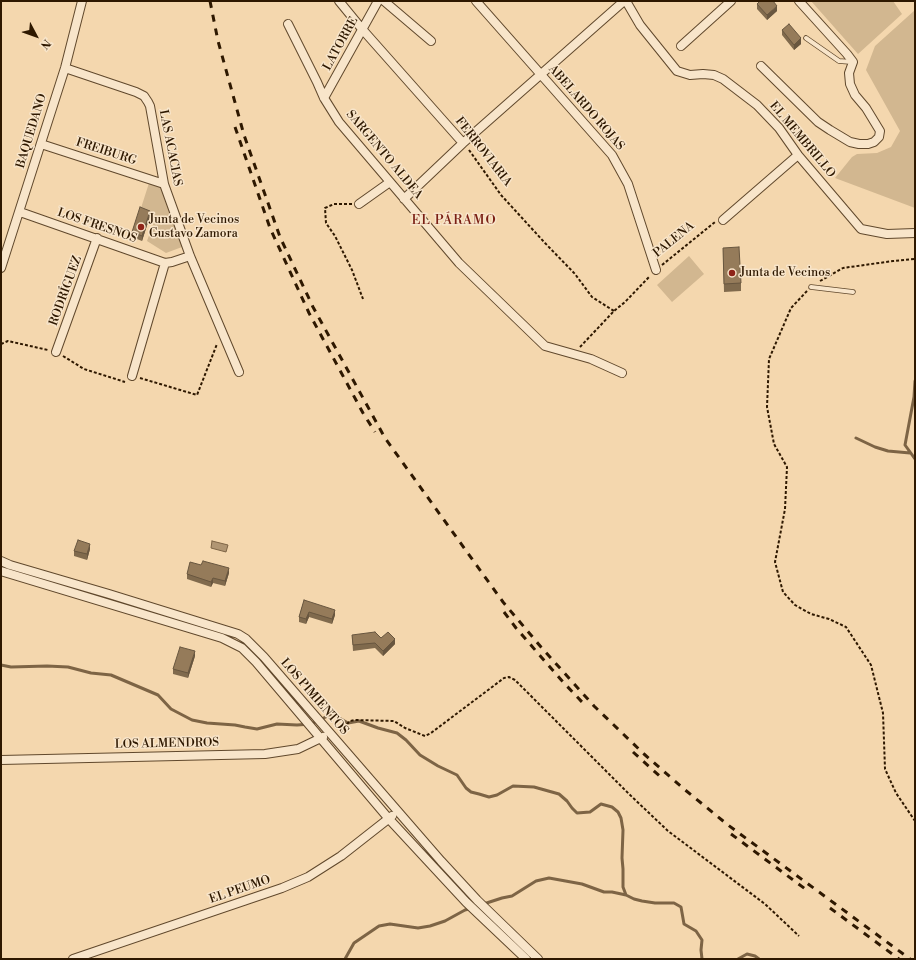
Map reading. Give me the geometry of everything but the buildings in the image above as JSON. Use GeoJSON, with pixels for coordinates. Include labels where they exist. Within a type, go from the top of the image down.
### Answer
{"type":"FeatureCollection","features":[{"type":"Feature","properties":{"kind":"street","name":"BAQUEDANO"},"geometry":{"type":"LineString","coordinates":[[1,268],[65,68],[82,1]]}},
{"type":"Feature","properties":{"kind":"street","name":"FERROVIARIA"},"geometry":{"type":"LineString","coordinates":[[339,1],[463,143]]}},
{"type":"Feature","properties":{"kind":"street","name":"LATORRE"},"geometry":{"type":"LineString","coordinates":[[324,98],[378,1]]}},
{"type":"Feature","properties":{"kind":"street"},"geometry":{"type":"LineString","coordinates":[[384,1],[431,41]]}},
{"type":"Feature","properties":{"kind":"street","name":"ABELARDO ROJAS"},"geometry":{"type":"LineString","coordinates":[[476,1],[542,74],[612,156],[621,170],[630,190],[656,270]]}},
{"type":"Feature","properties":{"kind":"street"},"geometry":{"type":"LineString","coordinates":[[404,199],[463,143],[625,1]]}},
{"type":"Feature","properties":{"kind":"street","name":"EL MEMBRILLO"},"geometry":{"type":"LineString","coordinates":[[625,1],[640,25],[677,71],[690,76],[703,74],[714,75],[723,79],[757,105],[779,128],[798,155],[861,229],[887,234],[915,233]]}},
{"type":"Feature","properties":{"kind":"street"},"geometry":{"type":"LineString","coordinates":[[681,46],[731,1]]}},
{"type":"Feature","properties":{"kind":"street"},"geometry":{"type":"LineString","coordinates":[[761,66],[818,122],[830,130],[850,142],[868,144],[879,138],[880,131],[866,108],[855,95],[850,84],[849,74],[853,62],[799,1]]}},
{"type":"Feature","properties":{"kind":"street","name":"SARGENTO ALDEA"},"geometry":{"type":"LineString","coordinates":[[288,24],[324,98],[339,122],[459,263],[530,331],[538,341],[545,346],[572,355],[591,359],[622,373]]}},
{"type":"Feature","properties":{"kind":"street","name":"LAS ACACIAS"},"geometry":{"type":"LineString","coordinates":[[65,68],[136,92],[144,96],[150,106],[164,184],[190,256],[239,372]]}},
{"type":"Feature","properties":{"kind":"street","name":"FREIBURG"},"geometry":{"type":"LineString","coordinates":[[41,144],[164,184]]}},
{"type":"Feature","properties":{"kind":"street"},"geometry":{"type":"LineString","coordinates":[[723,220],[798,155]]}},
{"type":"Feature","properties":{"kind":"street"},"geometry":{"type":"LineString","coordinates":[[359,204],[390,182]]}},
{"type":"Feature","properties":{"kind":"street","name":"LOS FRESNOS"},"geometry":{"type":"LineString","coordinates":[[20,212],[165,263]]}},
{"type":"Feature","properties":{"kind":"street","name":"RODRÍGUEZ"},"geometry":{"type":"LineString","coordinates":[[56,352],[97,238]]}},
{"type":"Feature","properties":{"kind":"street"},"geometry":{"type":"LineString","coordinates":[[132,376],[165,263],[190,256]]}},
{"type":"Feature","properties":{"kind":"street","name":"LOS PIMIENTOS"},"geometry":{"type":"LineString","coordinates":[[1,561],[238,634],[246,639],[255,647],[338,744],[477,900],[538,959]]}},
{"type":"Feature","properties":{"kind":"street","name":"LOS PIMIENTOS"},"geometry":{"type":"LineString","coordinates":[[1,571],[222,638],[242,648],[256,662],[389,819],[466,902],[526,959]]}},
{"type":"Feature","properties":{"kind":"street","name":"LOS ALMENDROS"},"geometry":{"type":"LineString","coordinates":[[1,760],[265,754],[298,749],[329,733]]}},
{"type":"Feature","properties":{"kind":"street","name":"EL PEUMO"},"geometry":{"type":"LineString","coordinates":[[73,959],[282,888],[308,877],[341,856],[398,812]]}},
{"type":"Feature","properties":{"kind":"lane"},"geometry":{"type":"LineString","coordinates":[[806,38],[839,61],[853,62]]}},
{"type":"Feature","properties":{"kind":"lane"},"geometry":{"type":"LineString","coordinates":[[811,287],[853,292]]}},
{"type":"Feature","properties":{"kind":"path","name":"FERROVIARIA"},"geometry":{"type":"LineString","coordinates":[[463,143],[506,200],[575,274],[592,297],[614,311]]}},
{"type":"Feature","properties":{"kind":"path"},"geometry":{"type":"LineString","coordinates":[[359,204],[334,204],[325,208],[326,223],[335,236],[352,270],[363,299]]}},
{"type":"Feature","properties":{"kind":"path","name":"PALENA"},"geometry":{"type":"LineString","coordinates":[[572,355],[656,270],[717,220],[723,220]]}},
{"type":"Feature","properties":{"kind":"path"},"geometry":{"type":"LineString","coordinates":[[915,260],[893,261],[843,268],[811,287],[791,308],[769,358],[766,407],[774,444],[787,467],[785,509],[775,562],[783,592],[795,605],[811,614],[829,619],[846,627],[871,665],[883,713],[885,769],[896,794],[915,821]]}},
{"type":"Feature","properties":{"kind":"path"},"geometry":{"type":"LineString","coordinates":[[338,744],[343,728],[350,721],[355,720],[394,721],[405,728],[425,736],[432,733],[504,678],[509,677],[515,680],[668,831],[765,904],[799,936]]}},
{"type":"Feature","properties":{"kind":"shaded area"},"geometry":{"type":"Polygon","coordinates":[[[811,1],[893,1],[902,14],[858,54],[811,1]]]}},
{"type":"Feature","properties":{"kind":"shaded area"},"geometry":{"type":"Polygon","coordinates":[[[915,10],[915,208],[835,178],[852,157],[857,154],[877,153],[891,147],[900,131],[866,70],[875,46],[915,10]]]}},
{"type":"Feature","properties":{"kind":"shaded area"},"geometry":{"type":"Polygon","coordinates":[[[149,183],[162,188],[182,247],[166,253],[147,241],[156,216],[141,208],[149,183]]]}},
{"type":"Feature","properties":{"kind":"shaded area"},"geometry":{"type":"Polygon","coordinates":[[[689,256],[704,274],[672,302],[657,285],[689,256]]]}},
{"type":"Feature","properties":{"kind":"shaded area"},"geometry":{"type":"Polygon","coordinates":[[[212,541],[228,545],[226,552],[211,548],[212,541]]]}},
{"type":"Feature","properties":{"kind":"waterway"},"geometry":{"type":"LineString","coordinates":[[915,381],[914,397],[905,445],[915,459]]}},
{"type":"Feature","properties":{"kind":"waterway"},"geometry":{"type":"LineString","coordinates":[[856,438],[888,451],[910,453]]}},
{"type":"Feature","properties":{"kind":"waterway"},"geometry":{"type":"LineString","coordinates":[[1,665],[11,667],[68,667],[91,673],[111,675],[158,695],[171,709],[192,720],[207,723],[235,725],[257,729],[277,724],[311,724],[332,714],[348,723],[359,721],[397,733],[420,755],[457,775],[466,788],[471,792],[489,797],[497,795],[513,786],[534,787],[559,794],[577,813],[590,812],[601,804],[612,807],[618,812],[621,818],[623,830],[623,887],[626,895],[642,901],[674,903],[681,907],[684,924],[696,931],[702,940],[702,959]]}},
{"type":"Feature","properties":{"kind":"waterway"},"geometry":{"type":"LineString","coordinates":[[345,959],[354,943],[379,926],[390,924],[418,928],[430,926],[445,921],[465,910],[512,896],[536,881],[549,878],[582,884],[604,892],[626,895]]}},
{"type":"Feature","properties":{"kind":"waterway"},"geometry":{"type":"LineString","coordinates":[[738,959],[747,954],[755,956],[759,959]]}},
{"type":"Feature","properties":{"kind":"railway"},"geometry":{"type":"LineString","coordinates":[[210,1],[218,41],[244,135],[280,237],[313,307],[385,438],[503,602],[594,706],[644,754],[728,825],[910,959]]}},
{"type":"Feature","properties":{"kind":"railway"},"geometry":{"type":"LineString","coordinates":[[235,127],[270,228],[309,313],[363,413],[375,432]]}},
{"type":"Feature","properties":{"kind":"railway"},"geometry":{"type":"LineString","coordinates":[[504,612],[516,628],[583,703]]}},
{"type":"Feature","properties":{"kind":"railway"},"geometry":{"type":"LineString","coordinates":[[633,752],[664,780]]}},
{"type":"Feature","properties":{"kind":"railway"},"geometry":{"type":"LineString","coordinates":[[731,834],[808,891]]}},
{"type":"Feature","properties":{"kind":"railway"},"geometry":{"type":"LineString","coordinates":[[830,908],[899,959]]}},
{"type":"Feature","properties":{"kind":"place","name":"Junta de Vecinos Gustavo Zamora"},"geometry":{"type":"Point","coordinates":[141,227]}},
{"type":"Feature","properties":{"kind":"place","name":"Junta de Vecinos"},"geometry":{"type":"Point","coordinates":[732,273]}},
{"type":"Feature","properties":{"kind":"district","name":"EL PÁRAMO"},"geometry":{"type":"Point","coordinates":[454,221]}}]}
